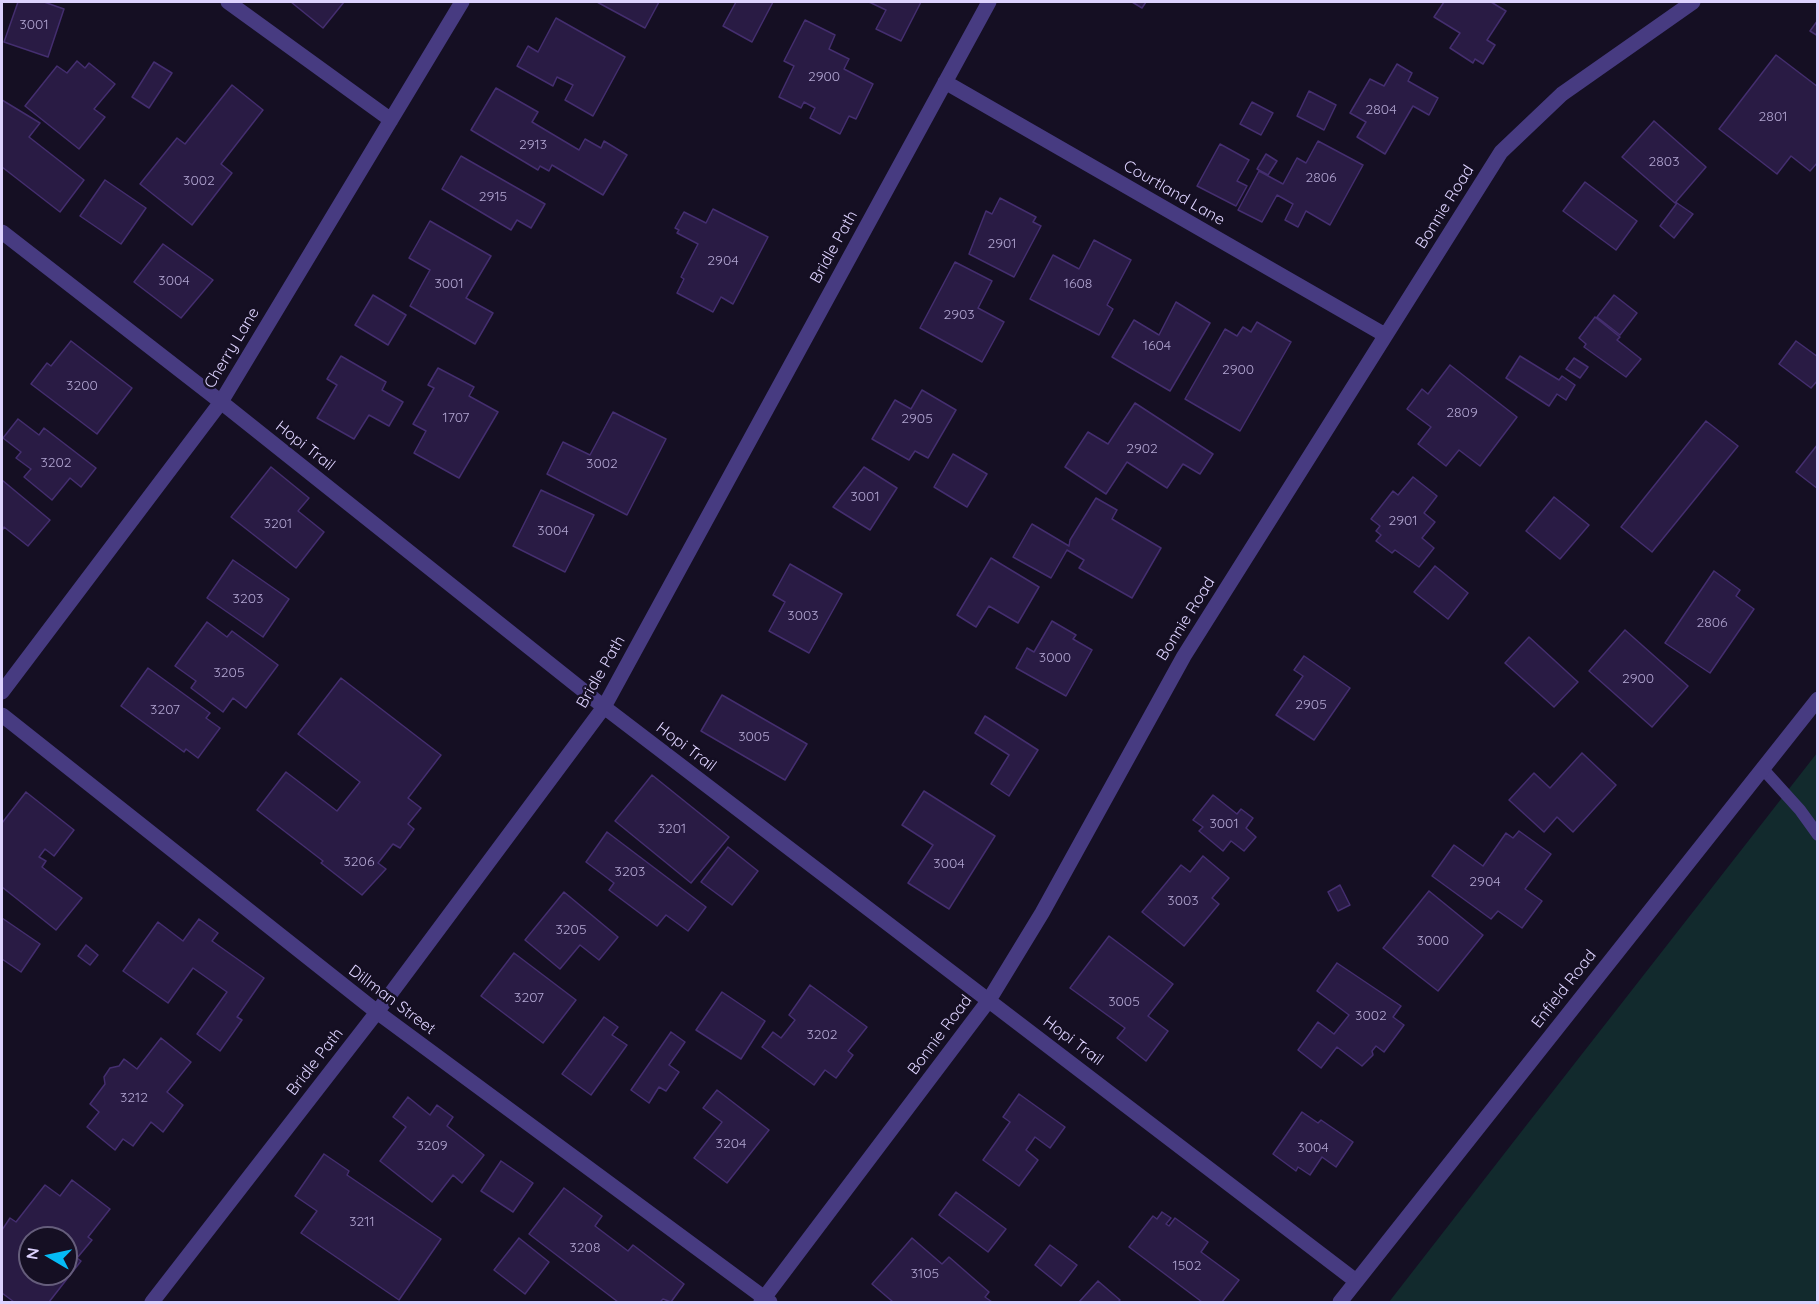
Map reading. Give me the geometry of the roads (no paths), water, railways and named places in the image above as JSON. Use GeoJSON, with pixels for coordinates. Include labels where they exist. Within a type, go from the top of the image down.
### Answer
{"type":"FeatureCollection","features":[{"type":"Feature","properties":{"kind":"street"},"geometry":{"type":"LineString","coordinates":[[228,2],[391,120]]}},
{"type":"Feature","properties":{"kind":"street","name":"Cherry Lane"},"geometry":{"type":"LineString","coordinates":[[2,693],[221,402],[462,2]]}},
{"type":"Feature","properties":{"kind":"street","name":"Bridle Path"},"geometry":{"type":"LineString","coordinates":[[152,1302],[377,1012],[604,707],[989,2]]}},
{"type":"Feature","properties":{"kind":"street","name":"Bonnie Road"},"geometry":{"type":"LineString","coordinates":[[765,1301],[989,1000],[1042,913],[1184,656],[1501,152],[1562,94],[1693,2]]}},
{"type":"Feature","properties":{"kind":"street","name":"Courtland Lane"},"geometry":{"type":"LineString","coordinates":[[945,82],[1385,335]]}},
{"type":"Feature","properties":{"kind":"street","name":"Hopi Trail"},"geometry":{"type":"LineString","coordinates":[[2,232],[221,402],[604,707],[1356,1281]]}},
{"type":"Feature","properties":{"kind":"street","name":"Enfield Road"},"geometry":{"type":"LineString","coordinates":[[1340,1302],[1818,699]]}},
{"type":"Feature","properties":{"kind":"street","name":"Dillman Street"},"geometry":{"type":"LineString","coordinates":[[2,715],[377,1012],[765,1301]]}},
{"type":"Feature","properties":{"kind":"lane"},"geometry":{"type":"LineString","coordinates":[[1762,768],[1818,835]]}}]}
